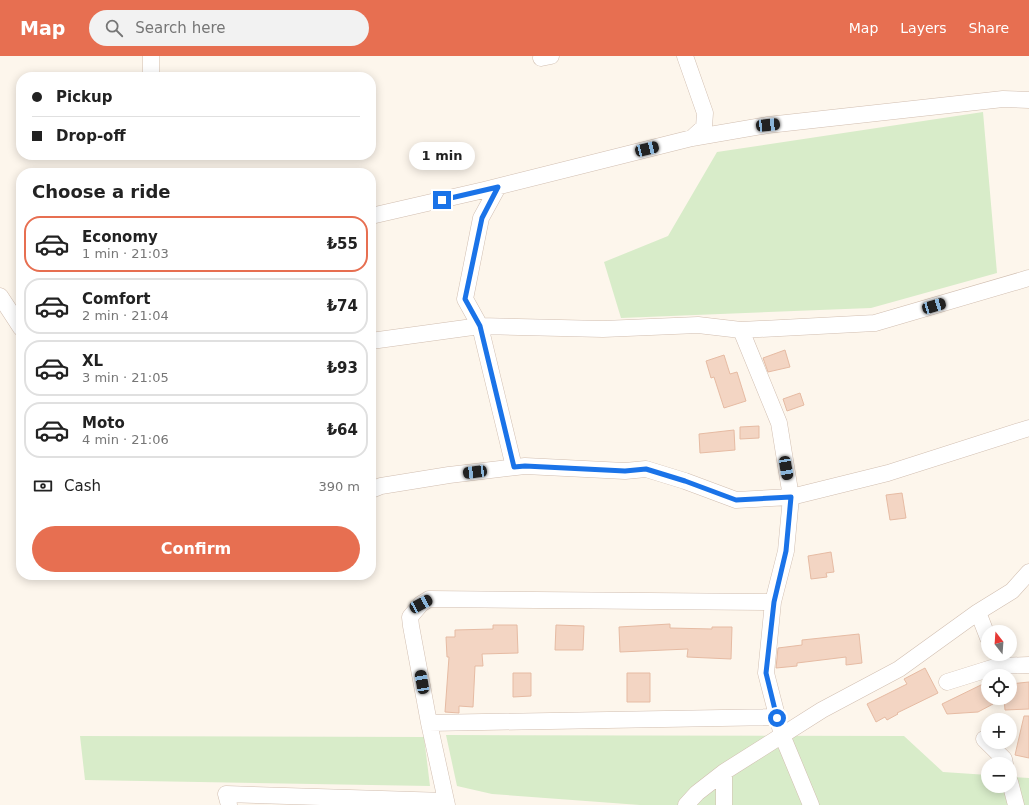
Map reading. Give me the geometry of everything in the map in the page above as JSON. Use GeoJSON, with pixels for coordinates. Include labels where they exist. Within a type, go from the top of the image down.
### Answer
{"type":"FeatureCollection","features":[{"type":"Feature","properties":{"kind":"street"},"geometry":{"type":"LineString","coordinates":[[150,56],[151,72]]}},
{"type":"Feature","properties":{"kind":"street"},"geometry":{"type":"LineString","coordinates":[[685,56],[705,113],[704,127],[692,138]]}},
{"type":"Feature","properties":{"kind":"street"},"geometry":{"type":"LineString","coordinates":[[376,215],[498,187],[692,138],[768,125],[1003,100],[1029,100]]}},
{"type":"Feature","properties":{"kind":"street"},"geometry":{"type":"LineString","coordinates":[[498,187],[482,218],[465,299],[480,326],[514,467]]}},
{"type":"Feature","properties":{"kind":"street"},"geometry":{"type":"LineString","coordinates":[[376,340],[480,326],[603,329],[698,325],[741,330],[875,323],[1028,282]]}},
{"type":"Feature","properties":{"kind":"street"},"geometry":{"type":"LineString","coordinates":[[0,296],[16,320]]}},
{"type":"Feature","properties":{"kind":"street"},"geometry":{"type":"LineString","coordinates":[[741,330],[779,423],[791,497],[786,551],[774,602],[766,673],[782,735],[811,805]]}},
{"type":"Feature","properties":{"kind":"street"},"geometry":{"type":"LineString","coordinates":[[376,488],[449,475],[525,466],[625,471],[646,469],[685,481],[736,500],[791,497],[888,473],[1029,428]]}},
{"type":"Feature","properties":{"kind":"street"},"geometry":{"type":"LineString","coordinates":[[686,805],[697,793],[724,772],[822,710],[899,669],[978,612],[1012,591],[1029,572]]}},
{"type":"Feature","properties":{"kind":"street"},"geometry":{"type":"LineString","coordinates":[[229,805],[226,794],[447,803],[429,723],[410,617],[421,604],[429,599],[774,602]]}},
{"type":"Feature","properties":{"kind":"street"},"geometry":{"type":"LineString","coordinates":[[978,612],[983,625]]}},
{"type":"Feature","properties":{"kind":"street"},"geometry":{"type":"LineString","coordinates":[[947,682],[994,661]]}},
{"type":"Feature","properties":{"kind":"street"},"geometry":{"type":"LineString","coordinates":[[1003,661],[1029,665]]}},
{"type":"Feature","properties":{"kind":"street"},"geometry":{"type":"LineString","coordinates":[[429,723],[777,718]]}},
{"type":"Feature","properties":{"kind":"street"},"geometry":{"type":"LineString","coordinates":[[994,749],[1002,757]]}},
{"type":"Feature","properties":{"kind":"street"},"geometry":{"type":"LineString","coordinates":[[724,772],[724,805]]}},
{"type":"Feature","properties":{"kind":"street"},"geometry":{"type":"LineString","coordinates":[[1013,793],[1016,805]]}},
{"type":"Feature","properties":{"kind":"green space"},"geometry":{"type":"Polygon","coordinates":[[[983,112],[997,273],[871,308],[621,318],[604,262],[668,236],[717,152],[983,112]]]}},
{"type":"Feature","properties":{"kind":"green space"},"geometry":{"type":"Polygon","coordinates":[[[446,735],[904,736],[943,772],[981,775],[981,793],[1017,793],[1017,777],[1029,778],[1029,805],[640,805],[492,794],[457,786],[446,735]]]}},
{"type":"Feature","properties":{"kind":"green space"},"geometry":{"type":"Polygon","coordinates":[[[80,736],[424,737],[430,786],[85,780],[80,736]]]}},
{"type":"Feature","properties":{"kind":"building"},"geometry":{"type":"Polygon","coordinates":[[[785,350],[790,367],[768,372],[763,358],[785,350]]]}},
{"type":"Feature","properties":{"kind":"building"},"geometry":{"type":"Polygon","coordinates":[[[724,355],[730,374],[737,372],[746,401],[724,408],[714,377],[711,378],[706,361],[724,355]]]}},
{"type":"Feature","properties":{"kind":"building"},"geometry":{"type":"Polygon","coordinates":[[[800,393],[804,405],[787,411],[783,399],[800,393]]]}},
{"type":"Feature","properties":{"kind":"building"},"geometry":{"type":"Polygon","coordinates":[[[759,426],[759,438],[740,439],[740,427],[759,426]]]}},
{"type":"Feature","properties":{"kind":"building"},"geometry":{"type":"Polygon","coordinates":[[[734,430],[735,450],[700,453],[699,434],[734,430]]]}},
{"type":"Feature","properties":{"kind":"building"},"geometry":{"type":"Polygon","coordinates":[[[902,493],[906,518],[890,520],[886,495],[902,493]]]}},
{"type":"Feature","properties":{"kind":"building"},"geometry":{"type":"Polygon","coordinates":[[[831,552],[834,572],[826,573],[827,577],[811,579],[808,556],[831,552]]]}},
{"type":"Feature","properties":{"kind":"building"},"geometry":{"type":"Polygon","coordinates":[[[670,624],[670,628],[712,629],[712,627],[732,627],[731,659],[687,657],[688,649],[620,652],[619,627],[670,624]]]}},
{"type":"Feature","properties":{"kind":"building"},"geometry":{"type":"Polygon","coordinates":[[[493,625],[517,625],[518,653],[482,654],[483,666],[475,666],[473,707],[459,706],[459,713],[445,712],[449,657],[447,657],[446,637],[455,637],[455,630],[493,629],[493,625]]]}},
{"type":"Feature","properties":{"kind":"building"},"geometry":{"type":"Polygon","coordinates":[[[556,625],[584,626],[583,650],[555,650],[556,625]]]}},
{"type":"Feature","properties":{"kind":"building"},"geometry":{"type":"Polygon","coordinates":[[[859,634],[862,663],[846,665],[846,657],[797,663],[797,666],[776,668],[778,648],[802,645],[802,640],[859,634]]]}},
{"type":"Feature","properties":{"kind":"building"},"geometry":{"type":"Polygon","coordinates":[[[925,668],[938,693],[897,713],[898,714],[887,720],[885,717],[876,722],[867,704],[907,684],[904,679],[925,668]]]}},
{"type":"Feature","properties":{"kind":"building"},"geometry":{"type":"Polygon","coordinates":[[[513,673],[531,673],[531,696],[513,697],[513,673]]]}},
{"type":"Feature","properties":{"kind":"building"},"geometry":{"type":"Polygon","coordinates":[[[627,673],[650,673],[650,702],[627,702],[627,673]]]}},
{"type":"Feature","properties":{"kind":"building"},"geometry":{"type":"Polygon","coordinates":[[[1029,682],[1029,709],[1005,710],[1005,705],[1017,705],[1017,683],[1029,682]]]}},
{"type":"Feature","properties":{"kind":"building"},"geometry":{"type":"Polygon","coordinates":[[[981,685],[981,705],[991,705],[978,712],[947,714],[942,704],[981,685]]]}},
{"type":"Feature","properties":{"kind":"building"},"geometry":{"type":"Polygon","coordinates":[[[1024,716],[1029,716],[1029,758],[1015,755],[1024,716]]]}},
{"type":"Feature","properties":{"kind":"route"},"geometry":{"type":"LineString","coordinates":[[442,200],[498,187],[482,218],[465,299],[480,326],[514,467],[525,466],[625,471],[646,469],[685,481],[736,500],[791,497],[786,551],[774,602],[766,673],[777,718]]}}]}
